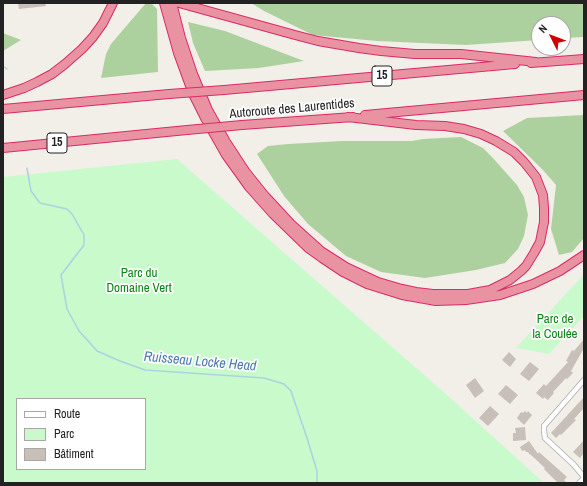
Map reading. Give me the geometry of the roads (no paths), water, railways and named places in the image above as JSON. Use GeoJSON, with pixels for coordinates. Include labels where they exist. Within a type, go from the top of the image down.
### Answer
{"type":"FeatureCollection","features":[{"type":"Feature","properties":{"kind":"highway"},"geometry":{"type":"LineString","coordinates":[[3,95],[37,82],[52,74],[65,64],[90,40],[103,23],[113,3]]}},
{"type":"Feature","properties":{"kind":"highway"},"geometry":{"type":"LineString","coordinates":[[164,3],[178,53],[194,94],[208,124],[231,161],[249,187],[277,219],[308,248],[343,272],[366,284],[393,293],[436,301],[466,300],[500,295],[533,284],[566,267],[584,254]]}},
{"type":"Feature","properties":{"kind":"highway"},"geometry":{"type":"LineString","coordinates":[[172,3],[183,45],[195,79],[208,110],[226,142],[250,177],[270,202],[298,231],[322,251],[346,267],[374,280],[402,289],[433,294],[468,294],[490,290],[516,276],[526,266],[540,242],[544,222],[543,195],[536,177],[514,152],[481,134],[464,129],[348,117]]}},
{"type":"Feature","properties":{"kind":"highway"},"geometry":{"type":"LineString","coordinates":[[179,3],[318,41],[353,47],[410,53],[462,54],[536,62]]}},
{"type":"Feature","properties":{"kind":"highway","name":"Autoroute des Laurentides"},"geometry":{"type":"LineString","coordinates":[[3,109],[584,59]]}},
{"type":"Feature","properties":{"kind":"highway","name":"Autoroute des Laurentides"},"geometry":{"type":"LineString","coordinates":[[3,148],[187,130],[584,95]]}},
{"type":"Feature","properties":{"kind":"street"},"geometry":{"type":"LineString","coordinates":[[579,483],[584,477],[545,438],[544,426],[584,380]]}},
{"type":"Feature","properties":{"kind":"waterway","name":"Ruisseau Locke Head"},"geometry":{"type":"LineString","coordinates":[[3,66],[7,69]]}},
{"type":"Feature","properties":{"kind":"waterway","name":"Ruisseau Locke Head"},"geometry":{"type":"LineString","coordinates":[[27,168],[31,191],[40,203],[67,209],[72,214],[84,235],[84,245],[61,275],[67,309],[79,331],[97,351],[145,370],[264,378],[284,384],[291,391],[307,438],[317,471],[317,483]]}},
{"type":"Feature","properties":{"kind":"park label","name":"Parc du Domaine Vert"},"geometry":{"type":"Point","coordinates":[139,282]}},
{"type":"Feature","properties":{"kind":"park label","name":"Parc de la Coulée"},"geometry":{"type":"Point","coordinates":[555,328]}}]}
